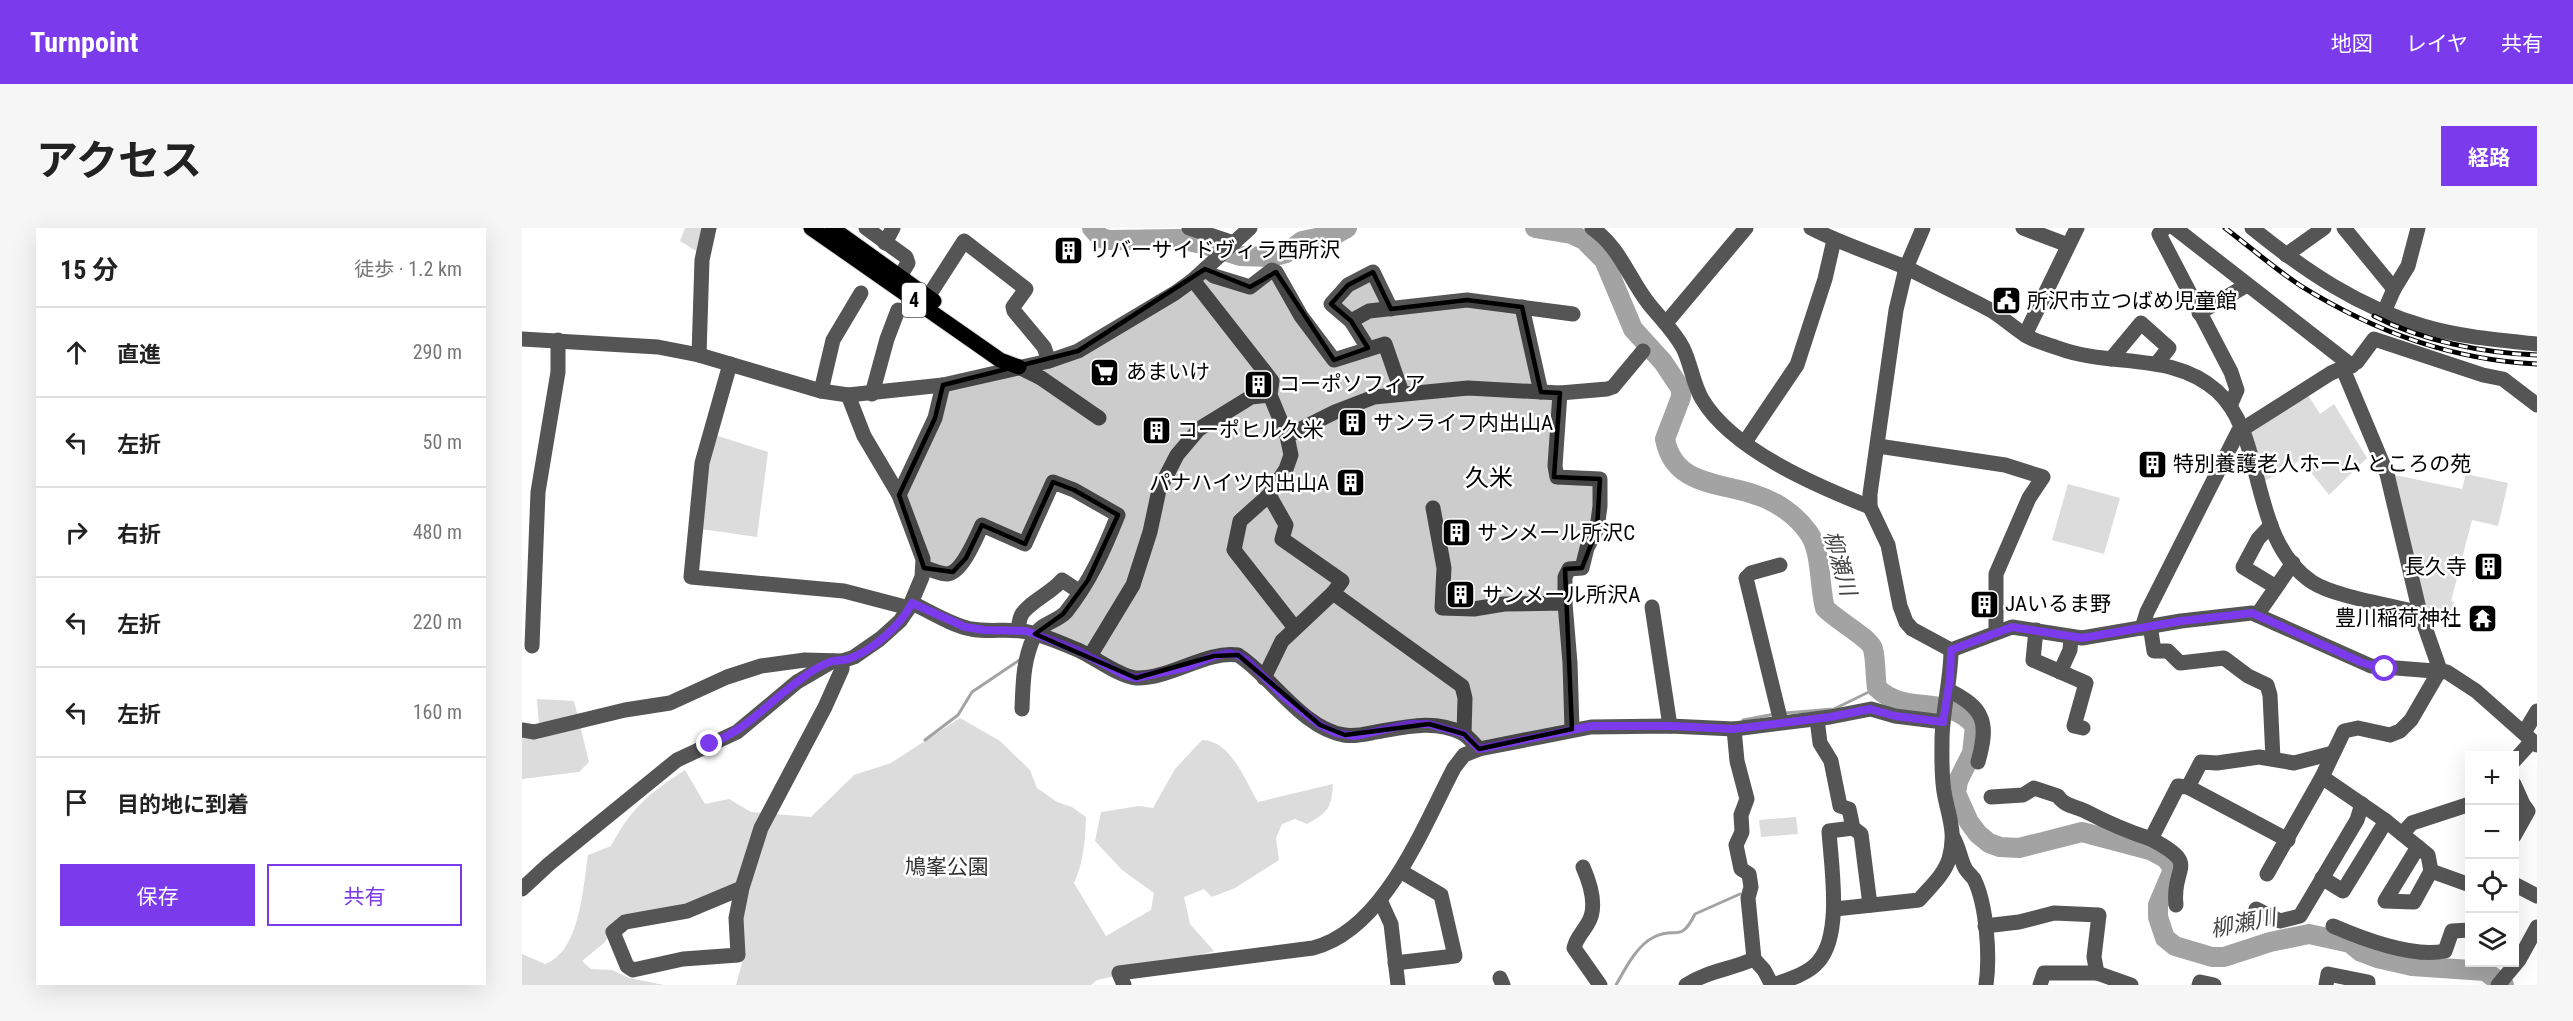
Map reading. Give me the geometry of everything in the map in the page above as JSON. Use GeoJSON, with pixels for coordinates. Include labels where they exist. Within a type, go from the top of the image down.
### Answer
{"type":"FeatureCollection","features":[{"type":"Feature","properties":{"kind":"main road","name":"4"},"geometry":{"type":"LineString","coordinates":[[811,228],[1000,360],[1019,367]]}},
{"type":"Feature","properties":{"kind":"main road","name":"4"},"geometry":{"type":"LineString","coordinates":[[832,228],[1011,356],[1019,367]]}},
{"type":"Feature","properties":{"kind":"street"},"geometry":{"type":"LineString","coordinates":[[699,355],[702,260],[709,228]]}},
{"type":"Feature","properties":{"kind":"street"},"geometry":{"type":"LineString","coordinates":[[866,228],[908,260],[900,276]]}},
{"type":"Feature","properties":{"kind":"street"},"geometry":{"type":"LineString","coordinates":[[885,243],[893,228]]}},
{"type":"Feature","properties":{"kind":"street"},"geometry":{"type":"LineString","coordinates":[[1189,228],[1233,244]]}},
{"type":"Feature","properties":{"kind":"street"},"geometry":{"type":"LineString","coordinates":[[522,339],[640,345],[699,355],[821,392],[848,395],[944,385],[1049,361],[1088,345],[1192,280],[1250,228]]}},
{"type":"Feature","properties":{"kind":"street"},"geometry":{"type":"LineString","coordinates":[[1592,228],[1614,248],[1641,293],[1682,345],[1701,398],[1715,416],[1745,442],[1798,477],[1870,507]]}},
{"type":"Feature","properties":{"kind":"street"},"geometry":{"type":"LineString","coordinates":[[1666,323],[1746,228]]}},
{"type":"Feature","properties":{"kind":"street"},"geometry":{"type":"LineString","coordinates":[[1810,228],[1834,240],[1906,268],[1989,309],[2025,335],[2068,352],[2157,363],[2183,369],[2197,376],[2220,393],[2230,406],[2242,429],[2271,525],[2300,572],[2320,586],[2420,613]]}},
{"type":"Feature","properties":{"kind":"street"},"geometry":{"type":"LineString","coordinates":[[1923,228],[1906,268],[1896,310],[1870,494],[1870,507],[1888,545],[1900,606],[1906,622],[1912,629],[1951,650],[2012,627],[2071,637],[2092,636],[2222,616],[2257,615],[2371,666],[2385,669],[2440,670],[2465,683],[2531,740]]}},
{"type":"Feature","properties":{"kind":"street"},"geometry":{"type":"LineString","coordinates":[[2023,228],[2068,245]]}},
{"type":"Feature","properties":{"kind":"street"},"geometry":{"type":"LineString","coordinates":[[2025,335],[2077,228]]}},
{"type":"Feature","properties":{"kind":"street"},"geometry":{"type":"LineString","coordinates":[[2165,228],[2159,234],[2231,372],[2237,390],[2230,406]]}},
{"type":"Feature","properties":{"kind":"street"},"geometry":{"type":"LineString","coordinates":[[2175,228],[2347,367],[2386,474],[2420,613],[2440,670],[2411,720],[2400,731],[2390,735],[2350,729],[2344,731],[2322,777],[2268,874]]}},
{"type":"Feature","properties":{"kind":"street"},"geometry":{"type":"LineString","coordinates":[[2252,228],[2326,283],[2384,312],[2442,331],[2486,339],[2537,344]]}},
{"type":"Feature","properties":{"kind":"street"},"geometry":{"type":"LineString","coordinates":[[2265,228],[2280,251]]}},
{"type":"Feature","properties":{"kind":"street"},"geometry":{"type":"LineString","coordinates":[[2280,251],[2324,228]]}},
{"type":"Feature","properties":{"kind":"street"},"geometry":{"type":"LineString","coordinates":[[2344,228],[2394,289]]}},
{"type":"Feature","properties":{"kind":"street"},"geometry":{"type":"LineString","coordinates":[[2384,312],[2408,266],[2418,228]]}},
{"type":"Feature","properties":{"kind":"street"},"geometry":{"type":"LineString","coordinates":[[1745,442],[1797,365],[1825,279],[1834,240]]}},
{"type":"Feature","properties":{"kind":"street"},"geometry":{"type":"LineString","coordinates":[[928,297],[964,241],[1026,289],[1013,307],[1014,311],[1044,347],[1049,361]]}},
{"type":"Feature","properties":{"kind":"street"},"geometry":{"type":"LineString","coordinates":[[1209,265],[1214,276],[1250,287],[1272,270],[1276,272],[1300,316],[1334,360],[1385,344],[1402,393]]}},
{"type":"Feature","properties":{"kind":"street"},"geometry":{"type":"LineString","coordinates":[[1368,348],[1351,321],[1331,304],[1348,285],[1372,272],[1391,309]]}},
{"type":"Feature","properties":{"kind":"street"},"geometry":{"type":"LineString","coordinates":[[1192,280],[1272,381],[1270,395],[1287,436],[1291,455],[1269,495],[1240,521],[1234,550],[1295,628]]}},
{"type":"Feature","properties":{"kind":"street"},"geometry":{"type":"LineString","coordinates":[[2199,313],[2247,285]]}},
{"type":"Feature","properties":{"kind":"street"},"geometry":{"type":"LineString","coordinates":[[821,392],[833,340],[861,293]]}},
{"type":"Feature","properties":{"kind":"street"},"geometry":{"type":"LineString","coordinates":[[1351,321],[1369,311],[1467,300],[1573,314]]}},
{"type":"Feature","properties":{"kind":"street"},"geometry":{"type":"LineString","coordinates":[[1522,307],[1541,393]]}},
{"type":"Feature","properties":{"kind":"street"},"geometry":{"type":"LineString","coordinates":[[872,394],[887,339],[898,310]]}},
{"type":"Feature","properties":{"kind":"street"},"geometry":{"type":"LineString","coordinates":[[2110,359],[2141,323],[2169,348],[2157,363]]}},
{"type":"Feature","properties":{"kind":"street"},"geometry":{"type":"LineString","coordinates":[[2273,759],[2270,695],[2267,685],[2248,676],[2224,658],[2180,663],[2168,651],[2154,651],[2146,626],[2147,612],[2235,436],[2242,429],[2331,373],[2347,367],[2365,354],[2374,339],[2483,375],[2503,379],[2537,405]]}},
{"type":"Feature","properties":{"kind":"street"},"geometry":{"type":"LineString","coordinates":[[532,646],[538,492],[558,372],[558,340]]}},
{"type":"Feature","properties":{"kind":"street"},"geometry":{"type":"LineString","coordinates":[[1287,436],[1364,400],[1402,393],[1467,388],[1560,393],[1613,387],[1643,351]]}},
{"type":"Feature","properties":{"kind":"street"},"geometry":{"type":"LineString","coordinates":[[730,364],[702,463],[691,577],[844,591],[911,606],[965,627],[984,630],[1018,630],[1035,634],[1090,656],[1124,675],[1136,678],[1187,667],[1228,653],[1238,655],[1248,661],[1264,678],[1320,725],[1336,733],[1355,736],[1409,724],[1429,724],[1464,734],[1479,749]]}},
{"type":"Feature","properties":{"kind":"street"},"geometry":{"type":"LineString","coordinates":[[1019,367],[1041,378],[1099,418]]}},
{"type":"Feature","properties":{"kind":"street"},"geometry":{"type":"LineString","coordinates":[[899,495],[935,418],[944,385]]}},
{"type":"Feature","properties":{"kind":"street"},"geometry":{"type":"LineString","coordinates":[[1560,393],[1555,466],[1557,477],[1600,479],[1597,529],[1587,548],[1582,568],[1569,569],[1565,577],[1572,729]]}},
{"type":"Feature","properties":{"kind":"street"},"geometry":{"type":"LineString","coordinates":[[522,890],[549,864],[678,760],[737,732],[797,682],[838,661],[854,657],[880,639],[900,621],[911,606],[924,568],[899,495],[864,436],[848,395]]}},
{"type":"Feature","properties":{"kind":"street"},"geometry":{"type":"LineString","coordinates":[[1090,656],[1133,585],[1150,532],[1159,490],[1177,455],[1199,429],[1251,397],[1270,395]]}},
{"type":"Feature","properties":{"kind":"street"},"geometry":{"type":"LineString","coordinates":[[1878,446],[1953,455],[2005,465],[2043,477],[2029,498],[1996,574],[1996,632]]}},
{"type":"Feature","properties":{"kind":"street"},"geometry":{"type":"LineString","coordinates":[[924,568],[944,574],[952,572],[966,558],[982,525],[1025,544],[1053,482],[1074,490],[1118,515],[1098,565],[1080,592],[1064,614],[1040,628],[1035,634],[1026,654],[1022,709]]}},
{"type":"Feature","properties":{"kind":"street"},"geometry":{"type":"LineString","coordinates":[[1264,678],[1282,641],[1342,581],[1282,539],[1286,525],[1269,495]]}},
{"type":"Feature","properties":{"kind":"street"},"geometry":{"type":"LineString","coordinates":[[1433,508],[1444,568],[1442,608],[1474,609],[1504,604],[1566,603]]}},
{"type":"Feature","properties":{"kind":"street"},"geometry":{"type":"LineString","coordinates":[[2271,525],[2258,539],[2243,567],[2276,587]]}},
{"type":"Feature","properties":{"kind":"street"},"geometry":{"type":"LineString","coordinates":[[2257,615],[2293,563]]}},
{"type":"Feature","properties":{"kind":"street"},"geometry":{"type":"LineString","coordinates":[[1780,565],[1751,573],[1746,578],[1780,717]]}},
{"type":"Feature","properties":{"kind":"street"},"geometry":{"type":"LineString","coordinates":[[1018,630],[1021,615],[1049,594],[1062,580],[1080,592]]}},
{"type":"Feature","properties":{"kind":"street"},"geometry":{"type":"LineString","coordinates":[[1333,592],[1462,686],[1465,698],[1464,734]]}},
{"type":"Feature","properties":{"kind":"street"},"geometry":{"type":"LineString","coordinates":[[1652,607],[1670,726]]}},
{"type":"Feature","properties":{"kind":"street"},"geometry":{"type":"LineString","coordinates":[[2036,630],[2033,660],[2086,683],[2074,726],[2083,728]]}},
{"type":"Feature","properties":{"kind":"street"},"geometry":{"type":"LineString","coordinates":[[2060,672],[2070,650],[2071,637]]}},
{"type":"Feature","properties":{"kind":"street"},"geometry":{"type":"LineString","coordinates":[[1951,650],[1943,722],[1944,795],[1953,837],[1965,868],[1974,880],[1985,926],[1988,971],[1986,985]]}},
{"type":"Feature","properties":{"kind":"street"},"geometry":{"type":"LineString","coordinates":[[522,730],[534,732],[626,710],[670,703],[727,677],[779,662],[838,661]]}},
{"type":"Feature","properties":{"kind":"street"},"geometry":{"type":"LineString","coordinates":[[742,888],[687,911],[625,922],[613,932],[627,966],[633,970],[683,959],[738,955],[736,918],[742,888],[761,828],[843,669],[838,661]]}},
{"type":"Feature","properties":{"kind":"street"},"geometry":{"type":"LineString","coordinates":[[1948,690],[1960,696],[1982,716],[1984,728],[1978,762]]}},
{"type":"Feature","properties":{"kind":"street"},"geometry":{"type":"LineString","coordinates":[[1124,985],[1119,973],[1331,944],[1380,900],[1402,872],[1455,768],[1464,754],[1479,749],[1591,726],[1734,729],[1780,717],[1817,719],[1870,709],[1895,716],[1943,722]]}},
{"type":"Feature","properties":{"kind":"street"},"geometry":{"type":"LineString","coordinates":[[2519,755],[2531,740],[2537,711]]}},
{"type":"Feature","properties":{"kind":"street"},"geometry":{"type":"LineString","coordinates":[[1817,719],[1820,743],[1831,761],[1840,806],[1849,809],[1853,828],[1861,834],[1870,905]]}},
{"type":"Feature","properties":{"kind":"street"},"geometry":{"type":"LineString","coordinates":[[1734,729],[1737,761],[1746,799],[1741,815],[1742,832],[1736,845],[1741,869],[1749,874],[1750,880],[1751,887],[1748,893],[1754,958],[1772,985],[1793,978],[1817,963],[1828,943],[1835,909],[1829,831],[1853,828]]}},
{"type":"Feature","properties":{"kind":"street"},"geometry":{"type":"LineString","coordinates":[[2188,787],[2201,762],[2217,763],[2259,757],[2294,763],[2333,753]]}},
{"type":"Feature","properties":{"kind":"street"},"geometry":{"type":"LineString","coordinates":[[2322,777],[2386,821],[2428,855],[2432,871],[2414,902],[2385,901],[2418,847]]}},
{"type":"Feature","properties":{"kind":"street"},"geometry":{"type":"LineString","coordinates":[[2151,839],[2178,786],[2188,787],[2288,840]]}},
{"type":"Feature","properties":{"kind":"street"},"geometry":{"type":"LineString","coordinates":[[1991,798],[2023,795],[2034,788],[2058,796],[2062,802],[2083,810],[2113,827],[2151,839],[2173,851],[2178,856],[2181,870],[2175,894],[2176,905]]}},
{"type":"Feature","properties":{"kind":"street"},"geometry":{"type":"LineString","coordinates":[[2519,795],[2528,811],[2519,827]]}},
{"type":"Feature","properties":{"kind":"street"},"geometry":{"type":"LineString","coordinates":[[2256,909],[2280,921],[2300,916],[2357,820],[2362,804]]}},
{"type":"Feature","properties":{"kind":"street"},"geometry":{"type":"LineString","coordinates":[[2402,834],[2412,823],[2466,805]]}},
{"type":"Feature","properties":{"kind":"street"},"geometry":{"type":"LineString","coordinates":[[2322,878],[2343,891],[2386,821]]}},
{"type":"Feature","properties":{"kind":"street"},"geometry":{"type":"LineString","coordinates":[[1835,909],[1919,900],[1944,872],[1953,837]]}},
{"type":"Feature","properties":{"kind":"street"},"geometry":{"type":"LineString","coordinates":[[1583,867],[1591,885],[1591,914],[1574,948],[1600,985]]}},
{"type":"Feature","properties":{"kind":"street"},"geometry":{"type":"LineString","coordinates":[[2432,871],[2465,883]]}},
{"type":"Feature","properties":{"kind":"street"},"geometry":{"type":"LineString","coordinates":[[1395,963],[1455,956],[1441,895],[1402,872]]}},
{"type":"Feature","properties":{"kind":"street"},"geometry":{"type":"LineString","coordinates":[[2519,887],[2537,896]]}},
{"type":"Feature","properties":{"kind":"street"},"geometry":{"type":"LineString","coordinates":[[1380,900],[1391,924],[1398,985]]}},
{"type":"Feature","properties":{"kind":"street"},"geometry":{"type":"LineString","coordinates":[[1985,926],[2019,922],[2054,913],[2099,915],[2094,957],[2097,973]]}},
{"type":"Feature","properties":{"kind":"street"},"geometry":{"type":"LineString","coordinates":[[2333,926],[2372,943],[2434,953],[2445,951],[2452,931],[2465,930]]}},
{"type":"Feature","properties":{"kind":"street"},"geometry":{"type":"LineString","coordinates":[[2498,985],[2508,972],[2520,948],[2537,927]]}},
{"type":"Feature","properties":{"kind":"street"},"geometry":{"type":"LineString","coordinates":[[1686,985],[1705,973],[1736,967],[1754,958]]}},
{"type":"Feature","properties":{"kind":"street"},"geometry":{"type":"LineString","coordinates":[[2040,985],[2044,973],[2097,973],[2131,985]]}},
{"type":"Feature","properties":{"kind":"street"},"geometry":{"type":"LineString","coordinates":[[2326,985],[2328,974],[2368,982],[2368,985]]}},
{"type":"Feature","properties":{"kind":"street"},"geometry":{"type":"LineString","coordinates":[[2199,985],[2200,982],[2207,982],[2214,985]]}},
{"type":"Feature","properties":{"kind":"highlighted area"},"geometry":{"type":"Polygon","coordinates":[[[1205,269],[1250,287],[1276,272],[1334,360],[1368,348],[1351,321],[1331,304],[1348,285],[1373,272],[1391,309],[1467,300],[1522,307],[1541,392],[1560,393],[1554,477],[1600,479],[1597,529],[1582,568],[1565,569],[1572,729],[1479,749],[1464,734],[1429,724],[1345,735],[1320,725],[1238,655],[1214,656],[1136,678],[1035,634],[1063,614],[1088,580],[1118,515],[1074,490],[1053,482],[1025,544],[982,525],[966,558],[953,572],[924,568],[899,495],[935,418],[943,385],[1078,351],[1205,269]]]}},
{"type":"Feature","properties":{"kind":"green space"},"geometry":{"type":"Polygon","coordinates":[[[685,228],[703,228],[698,252],[680,241],[685,228]]]}},
{"type":"Feature","properties":{"kind":"green space"},"geometry":{"type":"Polygon","coordinates":[[[2308,395],[2320,414],[2334,404],[2367,458],[2329,495],[2301,460],[2263,482],[2249,431],[2308,395]]]}},
{"type":"Feature","properties":{"kind":"green space"},"geometry":{"type":"Polygon","coordinates":[[[715,435],[768,452],[757,537],[701,529],[706,483],[715,435]]]}},
{"type":"Feature","properties":{"kind":"green space"},"geometry":{"type":"Polygon","coordinates":[[[2390,474],[2462,489],[2466,474],[2508,483],[2498,526],[2472,520],[2451,601],[2454,602],[2449,620],[2425,614],[2390,474]]]}},
{"type":"Feature","properties":{"kind":"green space"},"geometry":{"type":"Polygon","coordinates":[[[2068,484],[2120,498],[2104,554],[2052,540],[2068,484]]]}},
{"type":"Feature","properties":{"kind":"green space"},"geometry":{"type":"Polygon","coordinates":[[[537,699],[574,701],[589,762],[579,772],[522,779],[522,737],[540,739],[537,699]]]}},
{"type":"Feature","properties":{"kind":"green space","name":"鳩峯公園"},"geometry":{"type":"Polygon","coordinates":[[[960,718],[1000,741],[1030,770],[1037,788],[1057,802],[1072,807],[1086,817],[1082,859],[1074,883],[1106,936],[1151,910],[1154,893],[1122,870],[1095,841],[1101,812],[1139,806],[1153,808],[1175,769],[1202,740],[1212,742],[1229,754],[1258,802],[1333,784],[1330,804],[1324,813],[1307,824],[1295,819],[1282,824],[1276,838],[1279,860],[1235,888],[1212,897],[1204,889],[1184,897],[1190,924],[1214,951],[1168,965],[1097,980],[1091,985],[736,985],[742,963],[740,886],[645,916],[623,914],[604,943],[582,961],[591,969],[612,970],[629,978],[664,985],[522,985],[522,954],[545,964],[557,957],[573,933],[578,917],[588,855],[611,846],[626,821],[642,802],[685,770],[705,804],[729,799],[751,812],[811,817],[854,775],[891,763],[960,718]]]}},
{"type":"Feature","properties":{"kind":"green space"},"geometry":{"type":"Polygon","coordinates":[[[1796,817],[1798,834],[1761,837],[1759,820],[1796,817]]]}},
{"type":"Feature","properties":{"kind":"waterway","name":"柳瀬川"},"geometry":{"type":"LineString","coordinates":[[1092,228],[1101,238],[1109,240],[1179,239],[1240,256],[1271,257],[1286,253],[1302,241],[1336,234],[1347,228]]}},
{"type":"Feature","properties":{"kind":"waterway","name":"柳瀬川"},"geometry":{"type":"LineString","coordinates":[[1535,228],[1571,234],[1584,240],[1604,260],[1633,329],[1663,362],[1681,389],[1681,397],[1665,439],[1670,454],[1678,466],[1700,480],[1763,498],[1792,514],[1813,540],[1825,608],[1866,640],[1873,649],[1877,688],[1889,697],[1901,701],[1952,710],[1964,716],[1975,726],[1972,753],[1958,781],[1956,793],[1969,822],[1989,843],[2000,847],[2019,848],[2082,832],[2150,850],[2165,858],[2171,865],[2172,872],[2158,905],[2158,917],[2165,938],[2175,946],[2212,957],[2224,957],[2270,942],[2309,934],[2350,943],[2361,952],[2377,958],[2412,966],[2485,971],[2504,985]]}},
{"type":"Feature","properties":{"kind":"waterway"},"geometry":{"type":"LineString","coordinates":[[925,740],[958,715],[972,692],[1021,659]]}},
{"type":"Feature","properties":{"kind":"waterway"},"geometry":{"type":"LineString","coordinates":[[1785,713],[1834,709],[1877,688]]}},
{"type":"Feature","properties":{"kind":"waterway"},"geometry":{"type":"LineString","coordinates":[[1743,720],[1775,714]]}},
{"type":"Feature","properties":{"kind":"waterway"},"geometry":{"type":"LineString","coordinates":[[1616,985],[1632,958],[1648,941],[1662,934],[1682,932],[1695,914],[1740,894]]}},
{"type":"Feature","properties":{"kind":"railway"},"geometry":{"type":"LineString","coordinates":[[2225,228],[2301,286],[2356,317],[2444,349],[2474,356],[2537,364]]}},
{"type":"Feature","properties":{"kind":"railway"},"geometry":{"type":"LineString","coordinates":[[2374,316],[2432,339],[2495,352],[2537,355]]}},
{"type":"Feature","properties":{"kind":"place","name":"リバーサイドヴィラ西所沢"},"geometry":{"type":"Point","coordinates":[1068,250]}},
{"type":"Feature","properties":{"kind":"place","name":"所沢市立つばめ児童館"},"geometry":{"type":"Point","coordinates":[2006,301]}},
{"type":"Feature","properties":{"kind":"place","name":"あまいけ"},"geometry":{"type":"Point","coordinates":[1105,372]}},
{"type":"Feature","properties":{"kind":"place","name":"コーポソフィア"},"geometry":{"type":"Point","coordinates":[1258,384]}},
{"type":"Feature","properties":{"kind":"place","name":"サンライフ内出山A"},"geometry":{"type":"Point","coordinates":[1352,423]}},
{"type":"Feature","properties":{"kind":"place","name":"コーポヒル久米"},"geometry":{"type":"Point","coordinates":[1156,430]}},
{"type":"Feature","properties":{"kind":"place","name":"特別養護老人ホーム ところの苑"},"geometry":{"type":"Point","coordinates":[2152,464]}},
{"type":"Feature","properties":{"kind":"place","name":"パナハイツ内出山A"},"geometry":{"type":"Point","coordinates":[1350,483]}},
{"type":"Feature","properties":{"kind":"place","name":"サンメール所沢C"},"geometry":{"type":"Point","coordinates":[1456,533]}},
{"type":"Feature","properties":{"kind":"place","name":"長久寺"},"geometry":{"type":"Point","coordinates":[2488,567]}},
{"type":"Feature","properties":{"kind":"place","name":"サンメール所沢A"},"geometry":{"type":"Point","coordinates":[1461,595]}},
{"type":"Feature","properties":{"kind":"place","name":"JAいるま野"},"geometry":{"type":"Point","coordinates":[1984,604]}},
{"type":"Feature","properties":{"kind":"place","name":"豊川稲荷神社"},"geometry":{"type":"Point","coordinates":[2482,618]}},
{"type":"Feature","properties":{"kind":"district","name":"久米"},"geometry":{"type":"Point","coordinates":[1489,478]}},
{"type":"Feature","properties":{"kind":"route"},"geometry":{"type":"LineString","coordinates":[[710,744],[737,732],[797,682],[833,661],[843,662],[854,657],[880,639],[900,621],[912,603],[974,630],[1018,630],[1035,634],[1077,650],[1124,675],[1136,678],[1187,667],[1214,656],[1228,653],[1238,655],[1248,661],[1284,697],[1320,725],[1336,733],[1355,736],[1409,724],[1429,724],[1464,734],[1479,749],[1591,726],[1734,729],[1830,717],[1870,709],[1895,716],[1943,722],[1950,679],[1951,650],[1961,648],[2003,628],[2012,627],[2082,638],[2181,621],[2252,613],[2363,663],[2385,669]]}}]}
